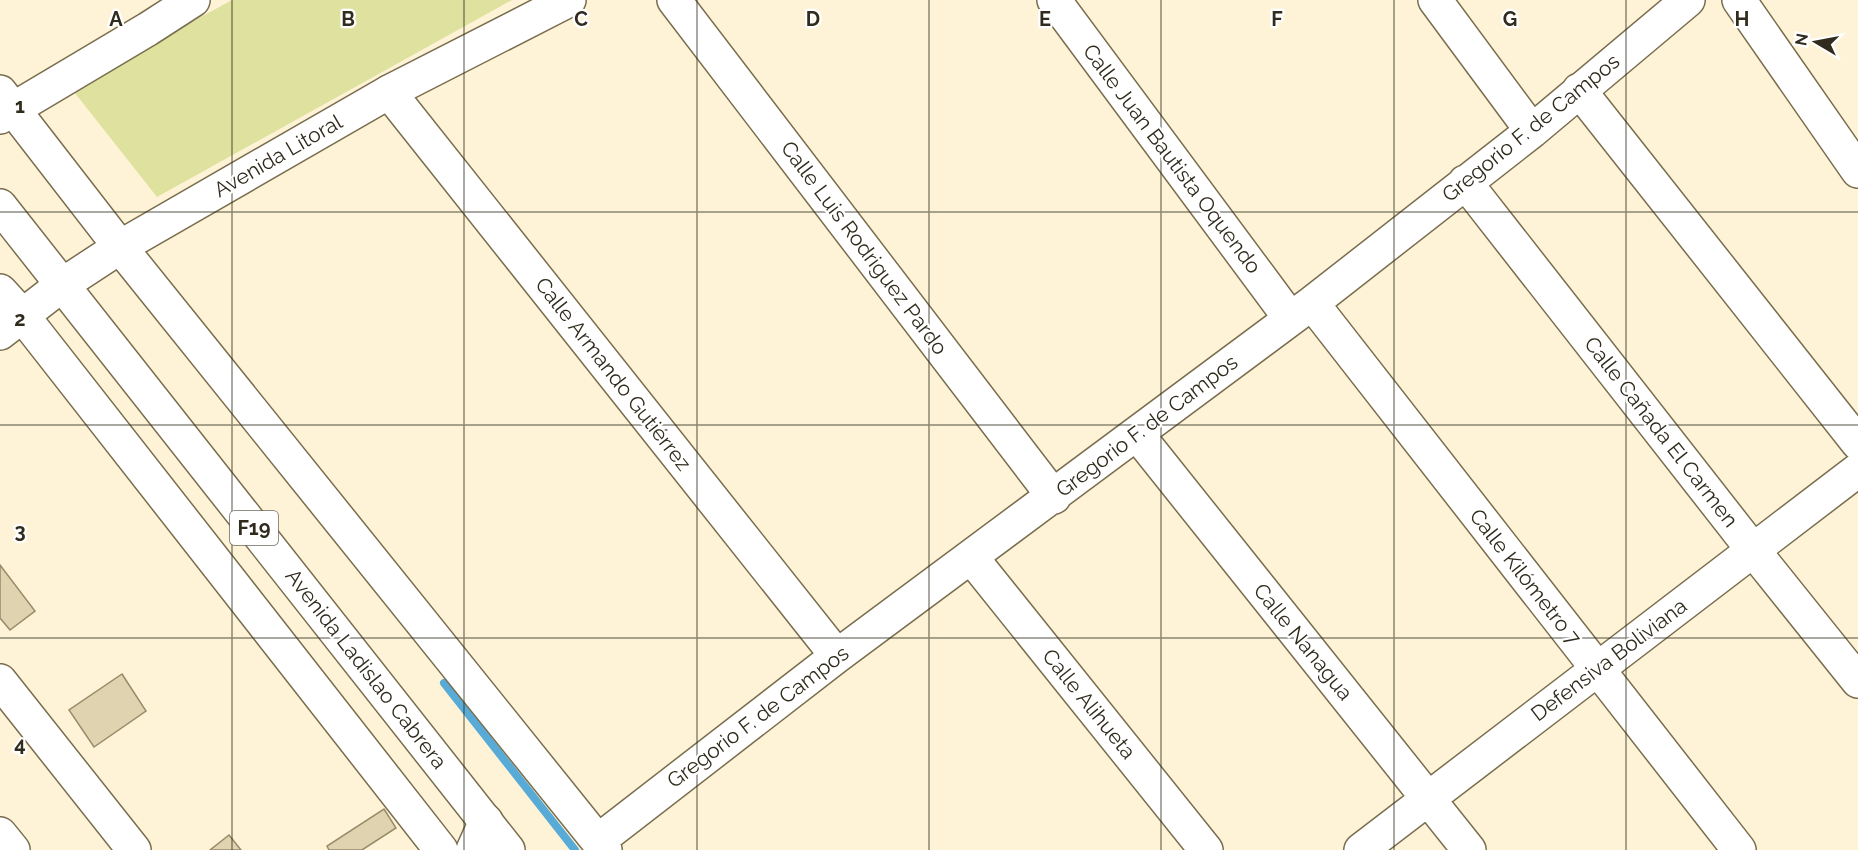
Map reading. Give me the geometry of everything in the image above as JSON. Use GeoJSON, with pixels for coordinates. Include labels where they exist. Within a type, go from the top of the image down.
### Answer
{"type":"FeatureCollection","features":[{"type":"Feature","properties":{"kind":"main road"},"geometry":{"type":"LineString","coordinates":[[193,0],[148,29],[4,106],[601,845]]}},
{"type":"Feature","properties":{"kind":"main road","name":"Avenida Litoral"},"geometry":{"type":"LineString","coordinates":[[11,324],[62,285],[120,247],[389,92],[569,0]]}},
{"type":"Feature","properties":{"kind":"main road","name":"Calle Luis Rodriguez Pardo"},"geometry":{"type":"LineString","coordinates":[[674,0],[1054,497]]}},
{"type":"Feature","properties":{"kind":"main road","name":"Calle Juan Bautista Oquendo"},"geometry":{"type":"LineString","coordinates":[[1054,0],[1301,311]]}},
{"type":"Feature","properties":{"kind":"main road"},"geometry":{"type":"LineString","coordinates":[[1435,0],[1532,131]]}},
{"type":"Feature","properties":{"kind":"main road","name":"Gregorio F. de Campos"},"geometry":{"type":"LineString","coordinates":[[601,845],[837,656],[1054,497],[1301,311],[1532,131],[1688,0]]}},
{"type":"Feature","properties":{"kind":"main road"},"geometry":{"type":"LineString","coordinates":[[1738,0],[1858,171]]}},
{"type":"Feature","properties":{"kind":"main road"},"geometry":{"type":"LineString","coordinates":[[1579,90],[1858,443]]}},
{"type":"Feature","properties":{"kind":"main road","name":"Calle Armando Gutiérrez"},"geometry":{"type":"LineString","coordinates":[[389,92],[837,656]]}},
{"type":"Feature","properties":{"kind":"main road","name":"Calle Cañada El Carmen"},"geometry":{"type":"LineString","coordinates":[[1465,182],[1858,681]]}},
{"type":"Feature","properties":{"kind":"main road","name":"Avenida Ladislao Cabrera"},"geometry":{"type":"LineString","coordinates":[[0,206],[480,836],[508,850]]}},
{"type":"Feature","properties":{"kind":"main road"},"geometry":{"type":"LineString","coordinates":[[0,291],[11,324],[441,850]]}},
{"type":"Feature","properties":{"kind":"main road","name":"Calle Kilómetro 7"},"geometry":{"type":"LineString","coordinates":[[1301,311],[1597,669],[1739,850]]}},
{"type":"Feature","properties":{"kind":"main road","name":"Calle Nanagua"},"geometry":{"type":"LineString","coordinates":[[1137,434],[1468,850]]}},
{"type":"Feature","properties":{"kind":"main road","name":"Defensiva Boliviana"},"geometry":{"type":"LineString","coordinates":[[1360,850],[1858,470]]}},
{"type":"Feature","properties":{"kind":"main road","name":"Calle Alihueta"},"geometry":{"type":"LineString","coordinates":[[971,557],[1206,850]]}},
{"type":"Feature","properties":{"kind":"main road"},"geometry":{"type":"LineString","coordinates":[[0,681],[135,850]]}},
{"type":"Feature","properties":{"kind":"main road"},"geometry":{"type":"LineString","coordinates":[[0,834],[13,850]]}},
{"type":"Feature","properties":{"kind":"green space"},"geometry":{"type":"Polygon","coordinates":[[[232,0],[512,0],[157,197],[71,88],[232,0]]]}},
{"type":"Feature","properties":{"kind":"building"},"geometry":{"type":"Polygon","coordinates":[[[0,565],[35,611],[10,630],[0,618],[0,565]]]}},
{"type":"Feature","properties":{"kind":"building"},"geometry":{"type":"Polygon","coordinates":[[[122,674],[146,711],[94,747],[69,710],[122,674]]]}},
{"type":"Feature","properties":{"kind":"building"},"geometry":{"type":"Polygon","coordinates":[[[384,809],[396,828],[362,850],[329,850],[327,846],[384,809]]]}},
{"type":"Feature","properties":{"kind":"building"},"geometry":{"type":"Polygon","coordinates":[[[229,835],[241,850],[210,850],[229,835]]]}},
{"type":"Feature","properties":{"kind":"waterway"},"geometry":{"type":"LineString","coordinates":[[444,683],[575,850]]}}]}
